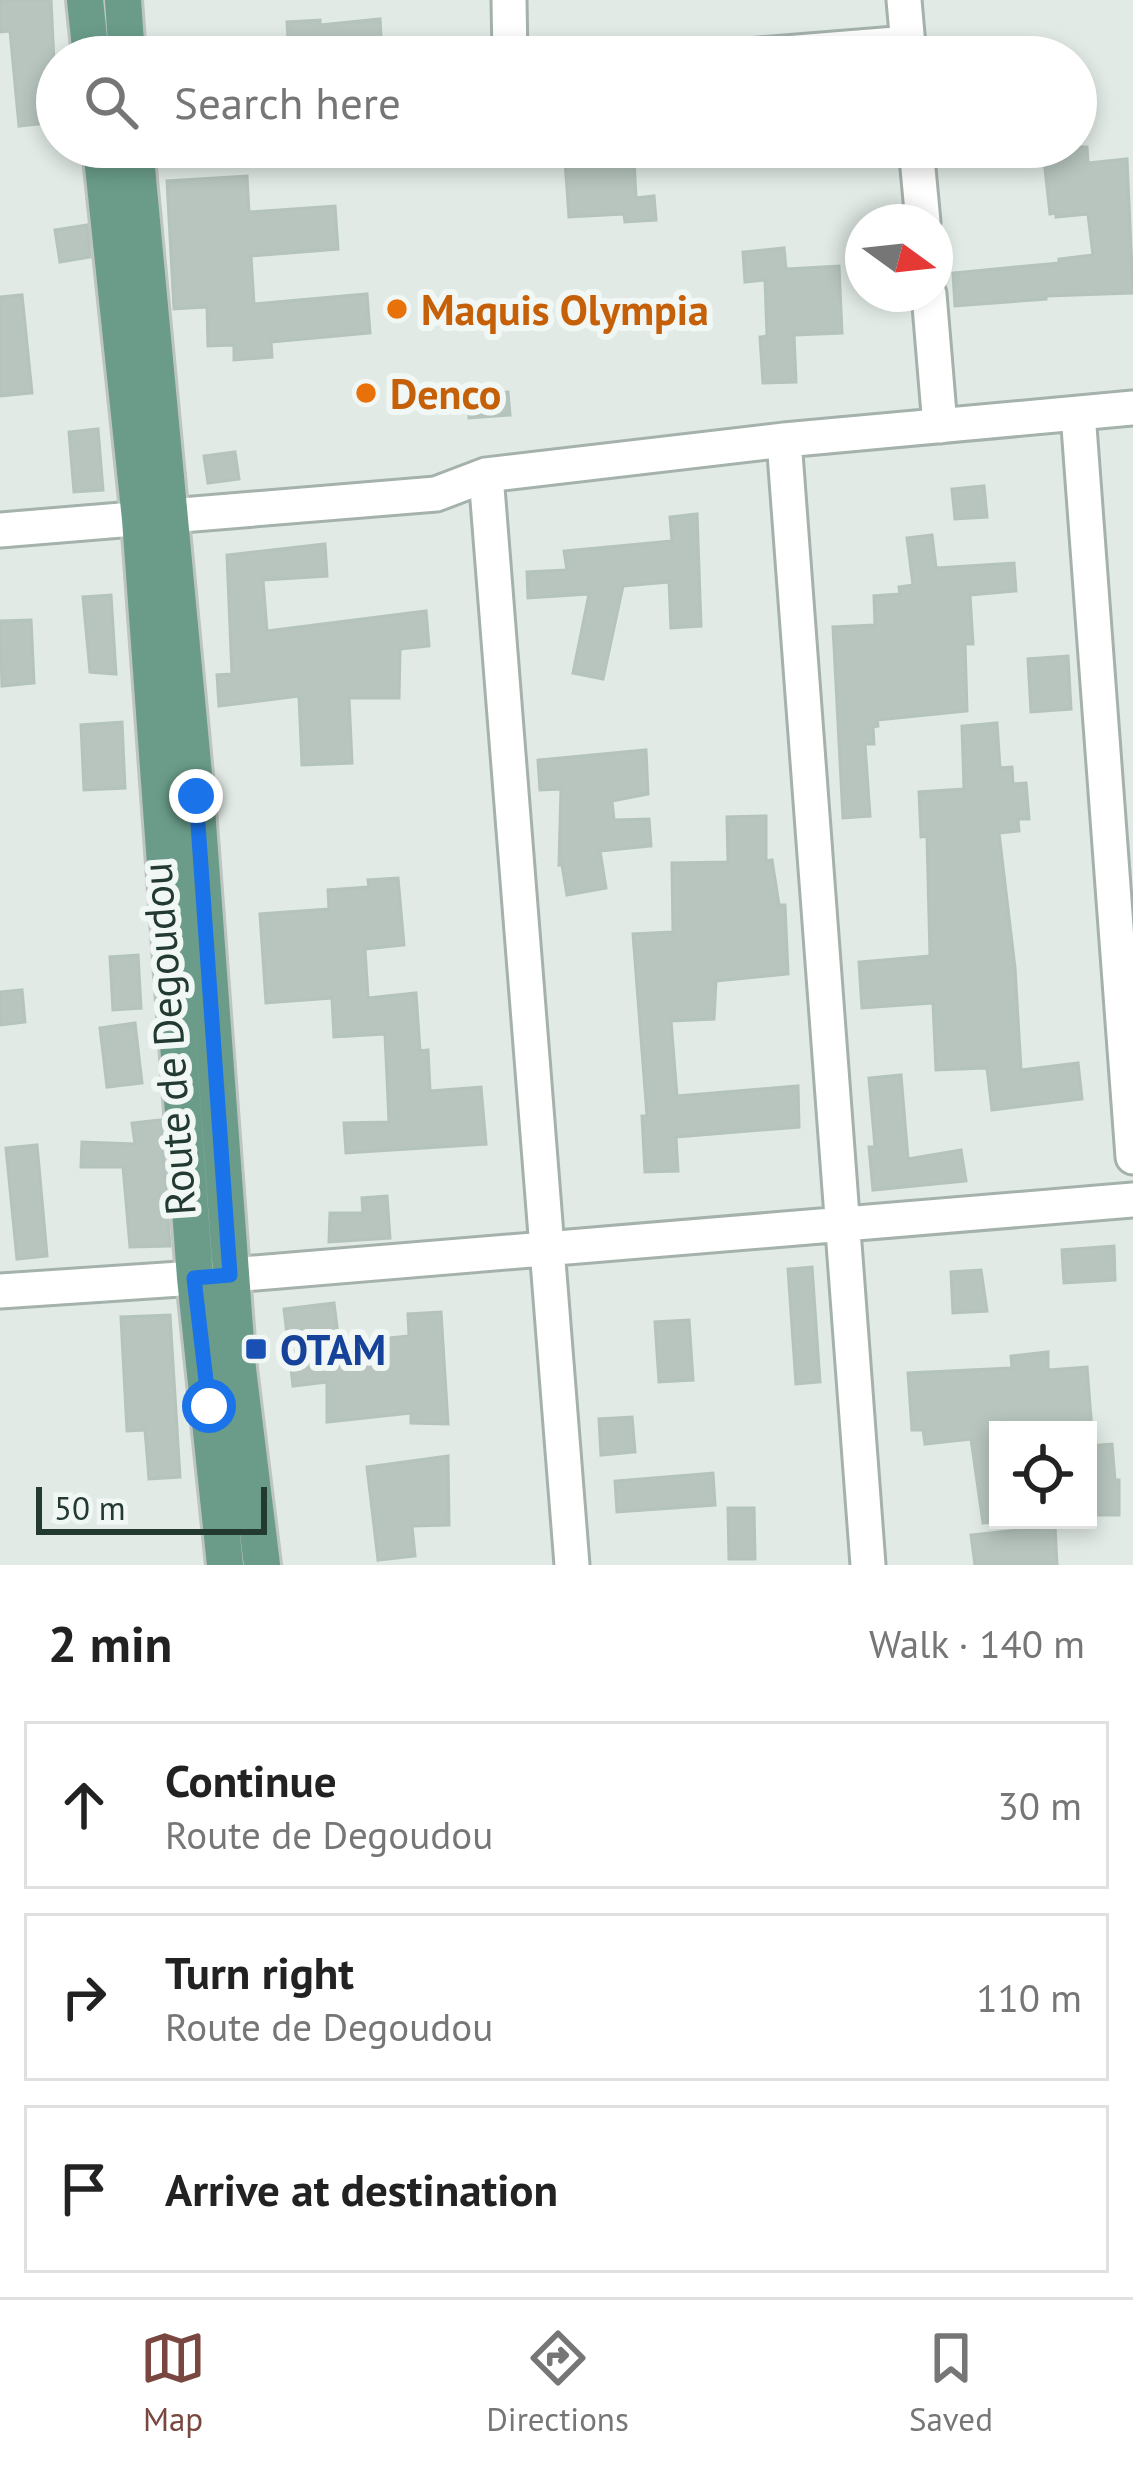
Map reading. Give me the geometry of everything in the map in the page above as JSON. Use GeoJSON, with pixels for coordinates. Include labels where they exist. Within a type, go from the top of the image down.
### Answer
{"type":"FeatureCollection","features":[{"type":"Feature","properties":{"kind":"main road"},"geometry":{"type":"LineString","coordinates":[[85,0],[89,36]]}},
{"type":"Feature","properties":{"kind":"main road"},"geometry":{"type":"LineString","coordinates":[[123,0],[126,36]]}},
{"type":"Feature","properties":{"kind":"main road","name":"Route de Degoudou"},"geometry":{"type":"LineString","coordinates":[[104,168],[156,518]]}},
{"type":"Feature","properties":{"kind":"main road","name":"Route de Degoudou"},"geometry":{"type":"LineString","coordinates":[[136,168],[156,518],[212,1277],[225,1565]]}},
{"type":"Feature","properties":{"kind":"main road","name":"Route de Degoudou"},"geometry":{"type":"LineString","coordinates":[[212,1277],[262,1565]]}},
{"type":"Feature","properties":{"kind":"street"},"geometry":{"type":"LineString","coordinates":[[509,0],[510,36]]}},
{"type":"Feature","properties":{"kind":"street"},"geometry":{"type":"LineString","coordinates":[[904,0],[907,36]]}},
{"type":"Feature","properties":{"kind":"street"},"geometry":{"type":"LineString","coordinates":[[918,168],[921,204]]}},
{"type":"Feature","properties":{"kind":"street"},"geometry":{"type":"LineString","coordinates":[[930,312],[940,426]]}},
{"type":"Feature","properties":{"kind":"street"},"geometry":{"type":"LineString","coordinates":[[0,530],[436,494],[486,475],[784,440],[1133,408]]}},
{"type":"Feature","properties":{"kind":"street"},"geometry":{"type":"LineString","coordinates":[[1078,413],[1133,1157]]}},
{"type":"Feature","properties":{"kind":"street"},"geometry":{"type":"LineString","coordinates":[[784,440],[868,1565]]}},
{"type":"Feature","properties":{"kind":"street"},"geometry":{"type":"LineString","coordinates":[[486,475],[572,1565]]}},
{"type":"Feature","properties":{"kind":"street"},"geometry":{"type":"LineString","coordinates":[[0,1291],[1133,1199]]}},
{"type":"Feature","properties":{"kind":"building"},"geometry":{"type":"Polygon","coordinates":[[[0,0],[51,0],[53,36],[36,36],[36,124],[19,126],[10,31],[0,32],[0,0]]]}},
{"type":"Feature","properties":{"kind":"building"},"geometry":{"type":"Polygon","coordinates":[[[380,19],[381,36],[288,36],[287,22],[320,20],[320,25],[380,19]]]}},
{"type":"Feature","properties":{"kind":"building"},"geometry":{"type":"Polygon","coordinates":[[[1127,159],[1133,293],[955,306],[953,273],[1093,255],[1088,214],[1056,217],[1050,214],[1045,168],[1097,168],[1097,162],[1127,159]]]}},
{"type":"Feature","properties":{"kind":"building"},"geometry":{"type":"Polygon","coordinates":[[[566,168],[634,168],[636,198],[654,196],[656,220],[625,222],[624,214],[569,217],[566,168]]]}},
{"type":"Feature","properties":{"kind":"building"},"geometry":{"type":"Polygon","coordinates":[[[247,176],[249,212],[335,206],[338,249],[251,256],[254,304],[367,294],[370,333],[271,342],[272,357],[234,360],[234,345],[208,346],[207,307],[174,309],[167,181],[247,176]]]}},
{"type":"Feature","properties":{"kind":"building"},"geometry":{"type":"Polygon","coordinates":[[[87,225],[90,257],[60,262],[55,230],[87,225]]]}},
{"type":"Feature","properties":{"kind":"building"},"geometry":{"type":"Polygon","coordinates":[[[784,248],[786,269],[839,266],[842,333],[794,335],[796,382],[763,383],[760,337],[767,336],[765,280],[745,282],[743,252],[784,248]]]}},
{"type":"Feature","properties":{"kind":"building"},"geometry":{"type":"Polygon","coordinates":[[[22,295],[32,393],[0,396],[0,297],[22,295]]]}},
{"type":"Feature","properties":{"kind":"building"},"geometry":{"type":"Polygon","coordinates":[[[508,392],[510,415],[469,418],[467,395],[508,392]]]}},
{"type":"Feature","properties":{"kind":"building"},"geometry":{"type":"Polygon","coordinates":[[[98,429],[103,490],[74,492],[69,432],[98,429]]]}},
{"type":"Feature","properties":{"kind":"building"},"geometry":{"type":"Polygon","coordinates":[[[235,452],[239,479],[208,483],[204,456],[235,452]]]}},
{"type":"Feature","properties":{"kind":"building"},"geometry":{"type":"Polygon","coordinates":[[[984,486],[987,517],[955,519],[952,489],[984,486]]]}},
{"type":"Feature","properties":{"kind":"building"},"geometry":{"type":"Polygon","coordinates":[[[697,514],[701,626],[671,628],[669,582],[623,586],[603,679],[573,673],[589,594],[528,598],[527,572],[567,570],[564,551],[672,541],[670,517],[697,514]]]}},
{"type":"Feature","properties":{"kind":"building"},"geometry":{"type":"Polygon","coordinates":[[[932,535],[936,568],[1014,563],[1016,591],[970,595],[973,644],[965,644],[967,711],[877,720],[874,744],[865,744],[870,816],[843,818],[833,627],[875,625],[874,596],[900,594],[899,587],[913,585],[907,538],[932,535]]]}},
{"type":"Feature","properties":{"kind":"building"},"geometry":{"type":"Polygon","coordinates":[[[325,544],[327,576],[263,580],[267,631],[426,611],[429,646],[400,649],[399,698],[349,698],[352,763],[302,765],[299,696],[219,706],[217,675],[232,674],[227,555],[325,544]]]}},
{"type":"Feature","properties":{"kind":"building"},"geometry":{"type":"Polygon","coordinates":[[[111,595],[116,674],[90,672],[83,597],[111,595]]]}},
{"type":"Feature","properties":{"kind":"building"},"geometry":{"type":"Polygon","coordinates":[[[31,620],[34,683],[2,686],[0,621],[31,620]]]}},
{"type":"Feature","properties":{"kind":"building"},"geometry":{"type":"Polygon","coordinates":[[[1068,656],[1071,709],[1031,712],[1028,659],[1068,656]]]}},
{"type":"Feature","properties":{"kind":"building"},"geometry":{"type":"Polygon","coordinates":[[[122,722],[125,788],[84,790],[81,725],[122,722]]]}},
{"type":"Feature","properties":{"kind":"building"},"geometry":{"type":"Polygon","coordinates":[[[997,723],[1000,768],[1012,767],[1013,784],[1026,783],[1029,819],[1018,819],[1019,831],[999,833],[1021,1070],[1078,1063],[1082,1099],[992,1110],[987,1068],[936,1070],[933,1003],[862,1008],[859,962],[930,956],[927,836],[921,837],[919,792],[964,789],[962,726],[997,723]]]}},
{"type":"Feature","properties":{"kind":"building"},"geometry":{"type":"Polygon","coordinates":[[[646,750],[648,794],[612,801],[614,820],[649,819],[651,846],[600,851],[606,888],[567,895],[559,865],[561,789],[540,790],[538,760],[646,750]]]}},
{"type":"Feature","properties":{"kind":"building"},"geometry":{"type":"Polygon","coordinates":[[[766,816],[766,861],[772,860],[779,905],[785,905],[788,974],[716,981],[714,1019],[671,1021],[677,1096],[798,1086],[799,1127],[676,1137],[678,1171],[645,1172],[642,1116],[647,1116],[633,934],[673,932],[672,863],[728,862],[727,817],[766,816]]]}},
{"type":"Feature","properties":{"kind":"building"},"geometry":{"type":"Polygon","coordinates":[[[398,878],[404,945],[365,949],[368,998],[416,993],[420,1051],[428,1050],[430,1091],[481,1087],[486,1144],[346,1153],[344,1123],[389,1122],[385,1034],[334,1037],[332,998],[266,1003],[260,914],[329,909],[328,890],[369,887],[368,880],[398,878]]]}},
{"type":"Feature","properties":{"kind":"building"},"geometry":{"type":"Polygon","coordinates":[[[138,955],[141,1008],[113,1010],[110,957],[138,955]]]}},
{"type":"Feature","properties":{"kind":"building"},"geometry":{"type":"Polygon","coordinates":[[[22,990],[25,1022],[0,1025],[0,992],[22,990]]]}},
{"type":"Feature","properties":{"kind":"building"},"geometry":{"type":"Polygon","coordinates":[[[135,1023],[142,1083],[107,1087],[100,1028],[135,1023]]]}},
{"type":"Feature","properties":{"kind":"building"},"geometry":{"type":"Polygon","coordinates":[[[901,1075],[908,1159],[961,1150],[966,1181],[873,1190],[869,1078],[901,1075]]]}},
{"type":"Feature","properties":{"kind":"building"},"geometry":{"type":"Polygon","coordinates":[[[161,1120],[170,1246],[130,1247],[123,1167],[81,1167],[82,1142],[135,1144],[132,1123],[161,1120]]]}},
{"type":"Feature","properties":{"kind":"building"},"geometry":{"type":"Polygon","coordinates":[[[37,1145],[47,1256],[17,1259],[6,1148],[37,1145]]]}},
{"type":"Feature","properties":{"kind":"building"},"geometry":{"type":"Polygon","coordinates":[[[387,1196],[390,1238],[329,1242],[330,1213],[363,1213],[362,1198],[387,1196]]]}},
{"type":"Feature","properties":{"kind":"building"},"geometry":{"type":"Polygon","coordinates":[[[1114,1246],[1115,1280],[1064,1283],[1062,1250],[1114,1246]]]}},
{"type":"Feature","properties":{"kind":"building"},"geometry":{"type":"Polygon","coordinates":[[[812,1267],[820,1382],[796,1384],[788,1269],[812,1267]]]}},
{"type":"Feature","properties":{"kind":"building"},"geometry":{"type":"Polygon","coordinates":[[[981,1270],[987,1311],[953,1313],[951,1272],[981,1270]]]}},
{"type":"Feature","properties":{"kind":"building"},"geometry":{"type":"Polygon","coordinates":[[[334,1303],[339,1343],[409,1336],[408,1314],[441,1312],[448,1424],[411,1423],[411,1413],[327,1422],[327,1382],[293,1386],[284,1309],[334,1303]]]}},
{"type":"Feature","properties":{"kind":"building"},"geometry":{"type":"Polygon","coordinates":[[[170,1315],[180,1477],[149,1479],[145,1430],[127,1431],[121,1317],[170,1315]]]}},
{"type":"Feature","properties":{"kind":"building"},"geometry":{"type":"Polygon","coordinates":[[[689,1320],[693,1380],[659,1382],[655,1322],[689,1320]]]}},
{"type":"Feature","properties":{"kind":"building"},"geometry":{"type":"Polygon","coordinates":[[[1048,1352],[1048,1370],[1087,1367],[1091,1421],[989,1421],[989,1523],[983,1523],[971,1439],[925,1444],[923,1430],[912,1430],[908,1373],[1012,1368],[1011,1356],[1048,1352]]]}},
{"type":"Feature","properties":{"kind":"building"},"geometry":{"type":"Polygon","coordinates":[[[632,1417],[635,1452],[601,1455],[599,1419],[632,1417]]]}},
{"type":"Feature","properties":{"kind":"building"},"geometry":{"type":"Polygon","coordinates":[[[1112,1444],[1119,1515],[1097,1515],[1097,1445],[1112,1444]]]}},
{"type":"Feature","properties":{"kind":"building"},"geometry":{"type":"Polygon","coordinates":[[[448,1456],[449,1525],[412,1526],[415,1556],[378,1560],[367,1467],[448,1456]]]}},
{"type":"Feature","properties":{"kind":"building"},"geometry":{"type":"Polygon","coordinates":[[[713,1473],[715,1505],[617,1512],[615,1481],[713,1473]]]}},
{"type":"Feature","properties":{"kind":"building"},"geometry":{"type":"Polygon","coordinates":[[[728,1508],[754,1508],[755,1559],[729,1559],[728,1508]]]}},
{"type":"Feature","properties":{"kind":"building"},"geometry":{"type":"Polygon","coordinates":[[[1055,1529],[1057,1565],[975,1565],[971,1535],[1055,1529]]]}},
{"type":"Feature","properties":{"kind":"place","name":"Maquis Olympia"},"geometry":{"type":"Point","coordinates":[397,309]}},
{"type":"Feature","properties":{"kind":"place","name":"Denco"},"geometry":{"type":"Point","coordinates":[366,393]}},
{"type":"Feature","properties":{"kind":"place","name":"OTAM"},"geometry":{"type":"Point","coordinates":[256,1349]}},
{"type":"Feature","properties":{"kind":"route"},"geometry":{"type":"LineString","coordinates":[[196,796],[230,1275],[194,1278],[209,1406]]}}]}
